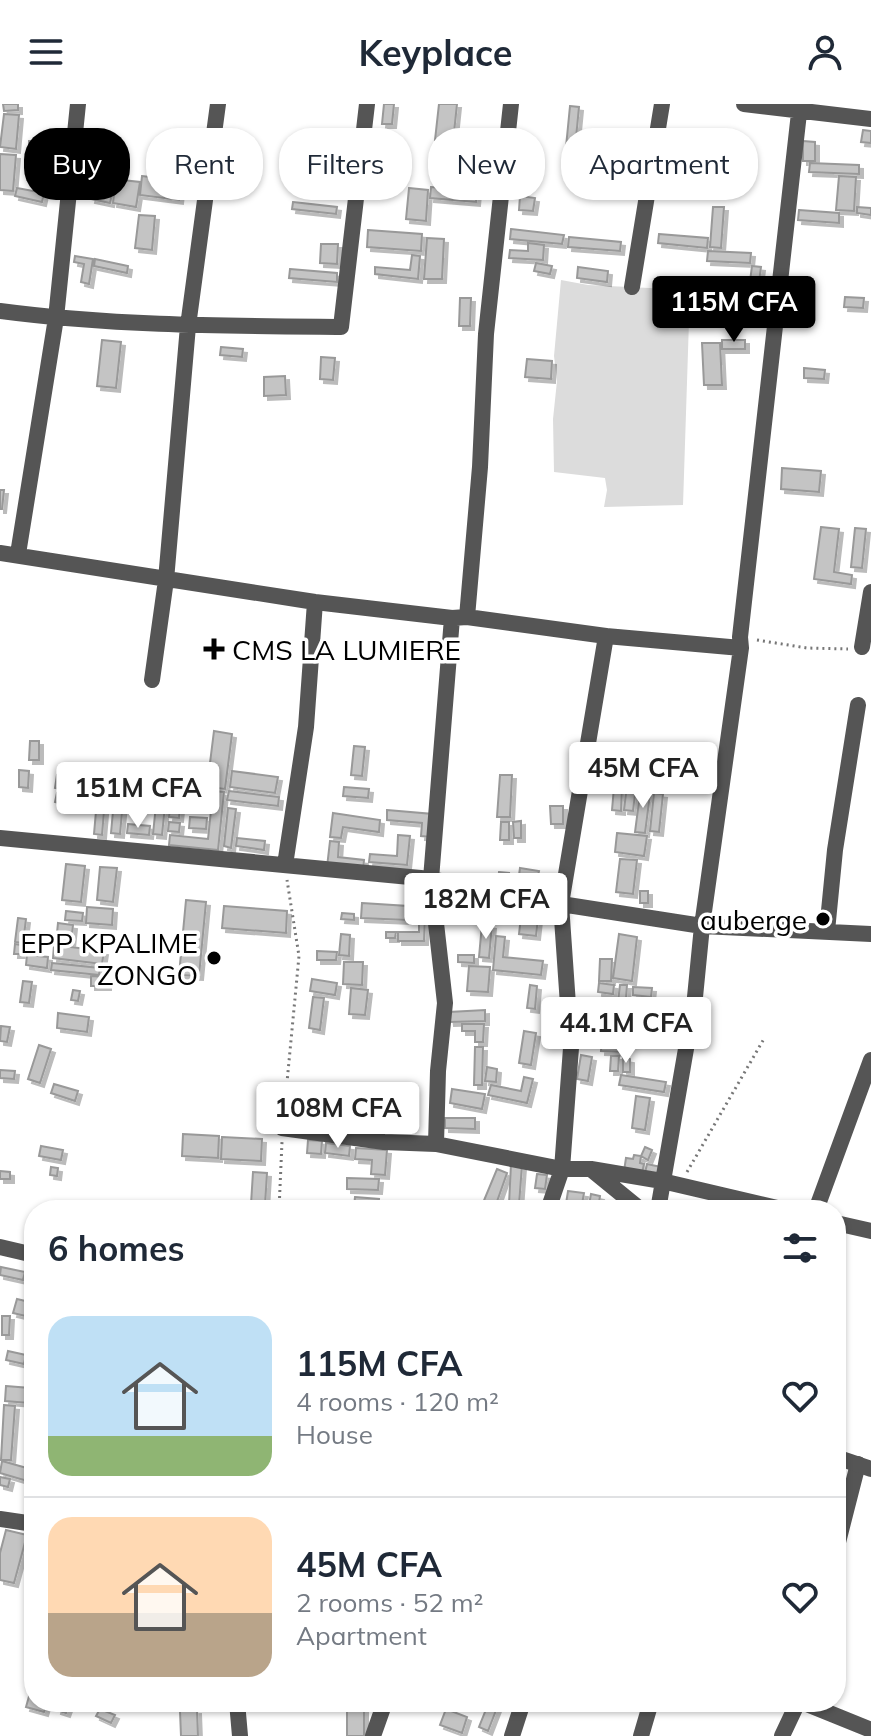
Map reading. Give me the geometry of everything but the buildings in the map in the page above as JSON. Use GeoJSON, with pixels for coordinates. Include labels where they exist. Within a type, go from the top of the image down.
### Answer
{"type":"FeatureCollection","features":[{"type":"Feature","properties":{"kind":"street"},"geometry":{"type":"LineString","coordinates":[[18,554],[56,318],[78,104]]}},
{"type":"Feature","properties":{"kind":"street"},"geometry":{"type":"LineString","coordinates":[[152,680],[166,580],[188,326],[218,104]]}},
{"type":"Feature","properties":{"kind":"street"},"geometry":{"type":"LineString","coordinates":[[0,311],[56,318],[188,326],[341,327],[367,104]]}},
{"type":"Feature","properties":{"kind":"street"},"geometry":{"type":"LineString","coordinates":[[436,1144],[438,1071],[445,1003],[431,879],[480,467],[486,334],[511,104]]}},
{"type":"Feature","properties":{"kind":"street"},"geometry":{"type":"LineString","coordinates":[[632,287],[662,104]]}},
{"type":"Feature","properties":{"kind":"street"},"geometry":{"type":"LineString","coordinates":[[744,104],[800,107],[871,119]]}},
{"type":"Feature","properties":{"kind":"street"},"geometry":{"type":"LineString","coordinates":[[663,1200],[671,1183],[740,643],[800,107]]}},
{"type":"Feature","properties":{"kind":"street"},"geometry":{"type":"LineString","coordinates":[[0,553],[315,602],[606,636],[740,643]]}},
{"type":"Feature","properties":{"kind":"street"},"geometry":{"type":"LineString","coordinates":[[862,647],[871,592]]}},
{"type":"Feature","properties":{"kind":"street"},"geometry":{"type":"LineString","coordinates":[[285,865],[306,727],[315,602]]}},
{"type":"Feature","properties":{"kind":"street"},"geometry":{"type":"LineString","coordinates":[[551,1200],[562,1169],[571,1048],[561,904],[606,636]]}},
{"type":"Feature","properties":{"kind":"street"},"geometry":{"type":"LineString","coordinates":[[827,931],[835,850],[858,705]]}},
{"type":"Feature","properties":{"kind":"street"},"geometry":{"type":"LineString","coordinates":[[0,838],[431,879],[561,904],[702,926],[871,934]]}},
{"type":"Feature","properties":{"kind":"street"},"geometry":{"type":"LineString","coordinates":[[820,1200],[871,1060]]}},
{"type":"Feature","properties":{"kind":"street"},"geometry":{"type":"LineString","coordinates":[[282,1128],[384,1142],[436,1144],[562,1169],[591,1169],[671,1183],[743,1200]]}},
{"type":"Feature","properties":{"kind":"street"},"geometry":{"type":"LineString","coordinates":[[591,1169],[629,1200]]}},
{"type":"Feature","properties":{"kind":"street"},"geometry":{"type":"LineString","coordinates":[[846,1225],[871,1231]]}},
{"type":"Feature","properties":{"kind":"street"},"geometry":{"type":"LineString","coordinates":[[0,1247],[24,1253]]}},
{"type":"Feature","properties":{"kind":"street"},"geometry":{"type":"LineString","coordinates":[[846,1520],[864,1466]]}},
{"type":"Feature","properties":{"kind":"street"},"geometry":{"type":"LineString","coordinates":[[0,1519],[24,1523]]}},
{"type":"Feature","properties":{"kind":"street"},"geometry":{"type":"LineString","coordinates":[[238,1712],[240,1736]]}},
{"type":"Feature","properties":{"kind":"street"},"geometry":{"type":"LineString","coordinates":[[373,1736],[381,1712]]}},
{"type":"Feature","properties":{"kind":"street"},"geometry":{"type":"LineString","coordinates":[[512,1736],[520,1712]]}},
{"type":"Feature","properties":{"kind":"street"},"geometry":{"type":"LineString","coordinates":[[641,1736],[648,1712]]}},
{"type":"Feature","properties":{"kind":"street"},"geometry":{"type":"LineString","coordinates":[[782,1736],[795,1712]]}},
{"type":"Feature","properties":{"kind":"street"},"geometry":{"type":"LineString","coordinates":[[825,1712],[871,1730]]}},
{"type":"Feature","properties":{"kind":"path"},"geometry":{"type":"LineString","coordinates":[[740,643],[842,650],[862,647]]}},
{"type":"Feature","properties":{"kind":"path"},"geometry":{"type":"LineString","coordinates":[[279,1200],[282,1128],[299,956],[285,865]]}},
{"type":"Feature","properties":{"kind":"path"},"geometry":{"type":"LineString","coordinates":[[671,1183],[765,1037]]}},
{"type":"Feature","properties":{"kind":"shaded area"},"geometry":{"type":"Polygon","coordinates":[[[561,280],[588,285],[690,290],[683,505],[604,507],[607,490],[605,478],[554,472],[553,419],[557,381],[554,356],[561,280]]]}},
{"type":"Feature","properties":{"kind":"place","name":"CMS LA LUMIERE"},"geometry":{"type":"Point","coordinates":[214,649]}},
{"type":"Feature","properties":{"kind":"place","name":"auberge"},"geometry":{"type":"Point","coordinates":[823,919]}},
{"type":"Feature","properties":{"kind":"place","name":"EPP KPALIME ZONGO"},"geometry":{"type":"Point","coordinates":[214,958]}}]}
